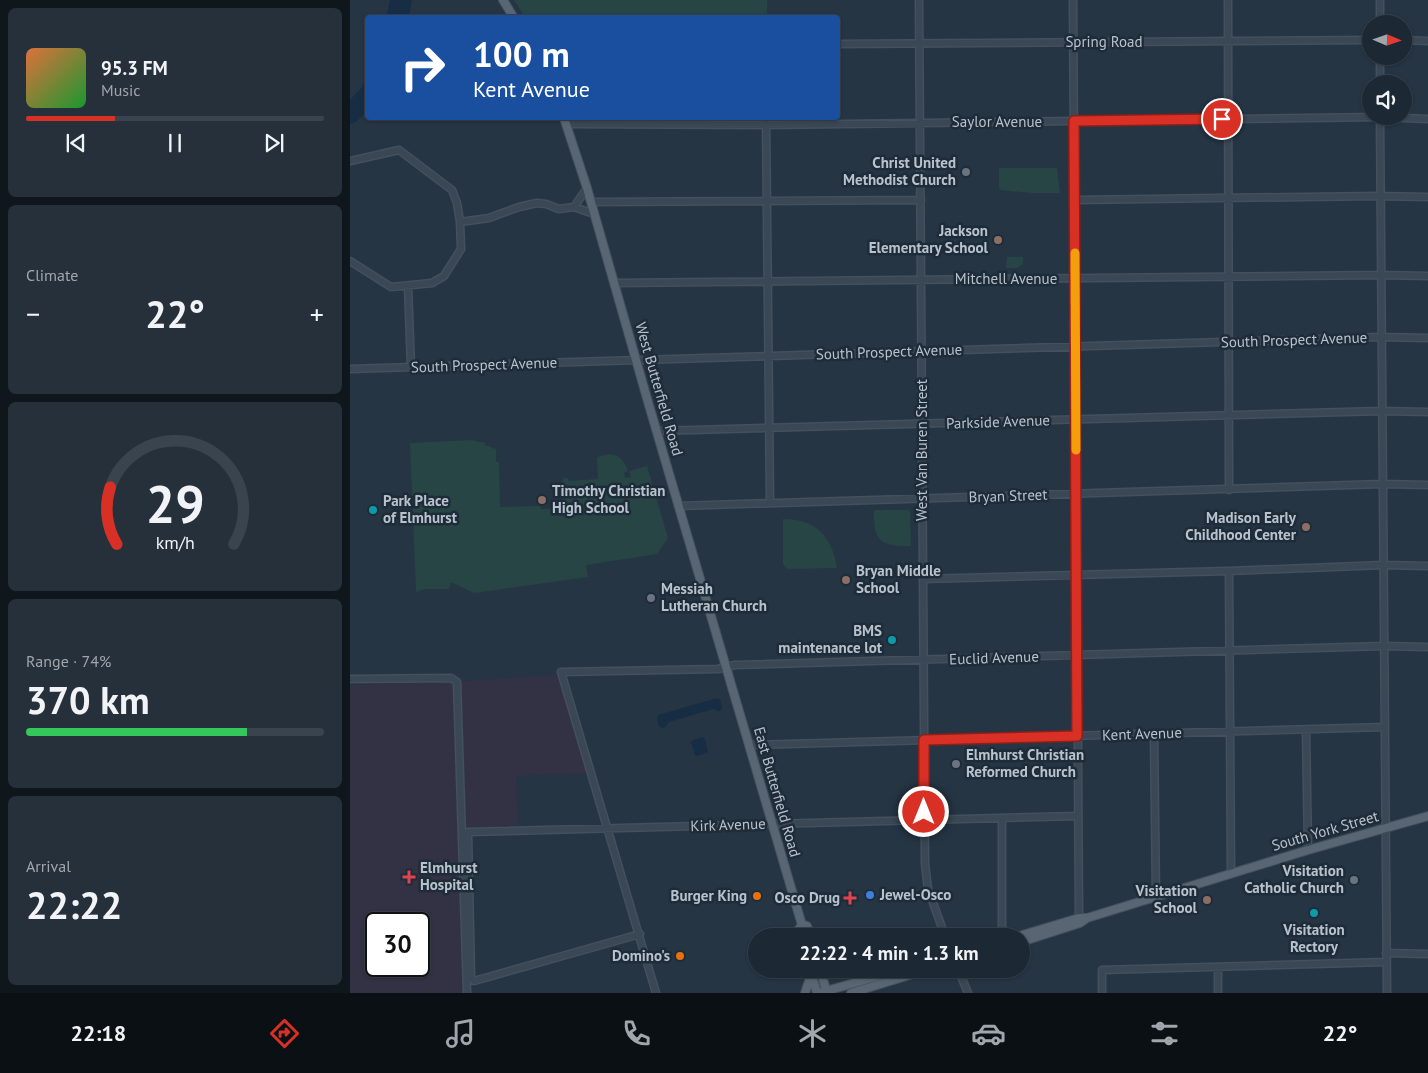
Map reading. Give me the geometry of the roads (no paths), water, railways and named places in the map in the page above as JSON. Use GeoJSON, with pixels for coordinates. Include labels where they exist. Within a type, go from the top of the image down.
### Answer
{"type":"FeatureCollection","features":[{"type":"Feature","properties":{"kind":"main road"},"geometry":{"type":"LineString","coordinates":[[503,0],[512,15]]}},
{"type":"Feature","properties":{"kind":"main road","name":"West Butterfield Road"},"geometry":{"type":"LineString","coordinates":[[565,121],[587,188],[635,359],[727,668]]}},
{"type":"Feature","properties":{"kind":"main road","name":"East Butterfield Road"},"geometry":{"type":"LineString","coordinates":[[727,668],[802,925]]}},
{"type":"Feature","properties":{"kind":"main road","name":"South York Street"},"geometry":{"type":"LineString","coordinates":[[1030,933],[1428,816]]}},
{"type":"Feature","properties":{"kind":"main road","name":"South York Street"},"geometry":{"type":"LineString","coordinates":[[1030,939],[1080,924],[1083,918]]}},
{"type":"Feature","properties":{"kind":"main road","name":"East Butterfield Road"},"geometry":{"type":"LineString","coordinates":[[802,925],[808,928]]}},
{"type":"Feature","properties":{"kind":"main road"},"geometry":{"type":"LineString","coordinates":[[805,993],[808,978]]}},
{"type":"Feature","properties":{"kind":"main road"},"geometry":{"type":"LineString","coordinates":[[814,978],[822,993]]}},
{"type":"Feature","properties":{"kind":"main road"},"geometry":{"type":"LineString","coordinates":[[821,978],[822,993]]}},
{"type":"Feature","properties":{"kind":"main road"},"geometry":{"type":"LineString","coordinates":[[822,993],[873,978]]}},
{"type":"Feature","properties":{"kind":"main road"},"geometry":{"type":"LineString","coordinates":[[851,993],[900,978]]}},
{"type":"Feature","properties":{"kind":"street","name":"West Van Buren Street"},"geometry":{"type":"LineString","coordinates":[[919,0],[925,864],[928,889],[943,928]]}},
{"type":"Feature","properties":{"kind":"street"},"geometry":{"type":"LineString","coordinates":[[1074,0],[1077,816],[1083,918]]}},
{"type":"Feature","properties":{"kind":"street"},"geometry":{"type":"LineString","coordinates":[[1228,0],[1229,490]]}},
{"type":"Feature","properties":{"kind":"street"},"geometry":{"type":"LineString","coordinates":[[1380,0],[1380,15]]}},
{"type":"Feature","properties":{"kind":"street","name":"Spring Road"},"geometry":{"type":"LineString","coordinates":[[840,44],[1362,40]]}},
{"type":"Feature","properties":{"kind":"street"},"geometry":{"type":"LineString","coordinates":[[1412,40],[1428,41]]}},
{"type":"Feature","properties":{"kind":"street","name":"Saylor Avenue"},"geometry":{"type":"LineString","coordinates":[[565,121],[920,122],[1362,117]]}},
{"type":"Feature","properties":{"kind":"street","name":"Saylor Avenue"},"geometry":{"type":"LineString","coordinates":[[1412,118],[1428,119]]}},
{"type":"Feature","properties":{"kind":"street"},"geometry":{"type":"LineString","coordinates":[[766,121],[770,502]]}},
{"type":"Feature","properties":{"kind":"street"},"geometry":{"type":"LineString","coordinates":[[1380,125],[1387,993]]}},
{"type":"Feature","properties":{"kind":"street"},"geometry":{"type":"LineString","coordinates":[[350,161],[399,150],[452,190],[457,203],[460,222],[461,249],[444,276],[432,283],[391,288],[350,261]]}},
{"type":"Feature","properties":{"kind":"street"},"geometry":{"type":"LineString","coordinates":[[574,207],[587,188]]}},
{"type":"Feature","properties":{"kind":"street"},"geometry":{"type":"LineString","coordinates":[[1074,200],[1228,197],[1428,197]]}},
{"type":"Feature","properties":{"kind":"street"},"geometry":{"type":"LineString","coordinates":[[591,202],[920,200]]}},
{"type":"Feature","properties":{"kind":"street"},"geometry":{"type":"LineString","coordinates":[[460,222],[489,218],[529,204],[546,204],[559,210],[574,207],[594,214]]}},
{"type":"Feature","properties":{"kind":"street","name":"Mitchell Avenue"},"geometry":{"type":"LineString","coordinates":[[614,283],[1428,276]]}},
{"type":"Feature","properties":{"kind":"street"},"geometry":{"type":"LineString","coordinates":[[408,286],[411,367]]}},
{"type":"Feature","properties":{"kind":"street","name":"South Prospect Avenue"},"geometry":{"type":"LineString","coordinates":[[350,369],[1382,337],[1428,338]]}},
{"type":"Feature","properties":{"kind":"street","name":"Parkside Avenue"},"geometry":{"type":"LineString","coordinates":[[657,431],[1382,410],[1428,412]]}},
{"type":"Feature","properties":{"kind":"street","name":"Bryan Street"},"geometry":{"type":"LineString","coordinates":[[678,506],[1383,484],[1428,485]]}},
{"type":"Feature","properties":{"kind":"street"},"geometry":{"type":"LineString","coordinates":[[923,579],[1383,565],[1428,566]]}},
{"type":"Feature","properties":{"kind":"street"},"geometry":{"type":"LineString","coordinates":[[1229,571],[1231,874]]}},
{"type":"Feature","properties":{"kind":"street","name":"Euclid Avenue"},"geometry":{"type":"LineString","coordinates":[[608,828],[561,672],[718,669],[735,665],[1384,646],[1428,648]]}},
{"type":"Feature","properties":{"kind":"street"},"geometry":{"type":"LineString","coordinates":[[350,680],[451,678],[455,680],[458,686],[467,993]]}},
{"type":"Feature","properties":{"kind":"street","name":"Kent Avenue"},"geometry":{"type":"LineString","coordinates":[[749,745],[1385,728]]}},
{"type":"Feature","properties":{"kind":"street"},"geometry":{"type":"LineString","coordinates":[[1306,730],[1308,850]]}},
{"type":"Feature","properties":{"kind":"street"},"geometry":{"type":"LineString","coordinates":[[1154,734],[1156,897]]}},
{"type":"Feature","properties":{"kind":"street","name":"Kirk Avenue"},"geometry":{"type":"LineString","coordinates":[[640,934],[474,981],[471,978],[468,832],[1077,816]]}},
{"type":"Feature","properties":{"kind":"street"},"geometry":{"type":"LineString","coordinates":[[1002,818],[1002,928]]}},
{"type":"Feature","properties":{"kind":"street"},"geometry":{"type":"LineString","coordinates":[[608,828],[656,993]]}},
{"type":"Feature","properties":{"kind":"street"},"geometry":{"type":"LineString","coordinates":[[1386,953],[1428,954]]}},
{"type":"Feature","properties":{"kind":"street"},"geometry":{"type":"LineString","coordinates":[[1102,993],[1102,970],[1386,962]]}},
{"type":"Feature","properties":{"kind":"street"},"geometry":{"type":"LineString","coordinates":[[1218,967],[1218,993]]}},
{"type":"Feature","properties":{"kind":"street"},"geometry":{"type":"LineString","coordinates":[[962,978],[968,993]]}},
{"type":"Feature","properties":{"kind":"place","name":"Christ United Methodist Church"},"geometry":{"type":"Point","coordinates":[966,172]}},
{"type":"Feature","properties":{"kind":"place","name":"Jackson Elementary School"},"geometry":{"type":"Point","coordinates":[998,240]}},
{"type":"Feature","properties":{"kind":"place","name":"Timothy Christian High School"},"geometry":{"type":"Point","coordinates":[542,500]}},
{"type":"Feature","properties":{"kind":"place","name":"Park Place of Elmhurst"},"geometry":{"type":"Point","coordinates":[373,510]}},
{"type":"Feature","properties":{"kind":"place","name":"Madison Early Childhood Center"},"geometry":{"type":"Point","coordinates":[1306,527]}},
{"type":"Feature","properties":{"kind":"place","name":"Bryan Middle School"},"geometry":{"type":"Point","coordinates":[846,580]}},
{"type":"Feature","properties":{"kind":"place","name":"Messiah Lutheran Church"},"geometry":{"type":"Point","coordinates":[651,598]}},
{"type":"Feature","properties":{"kind":"place","name":"BMS maintenance lot"},"geometry":{"type":"Point","coordinates":[892,640]}},
{"type":"Feature","properties":{"kind":"place","name":"Elmhurst Christian Reformed Church"},"geometry":{"type":"Point","coordinates":[956,764]}},
{"type":"Feature","properties":{"kind":"place","name":"Elmhurst Hospital"},"geometry":{"type":"Point","coordinates":[409,877]}},
{"type":"Feature","properties":{"kind":"place","name":"Visitation Catholic Church"},"geometry":{"type":"Point","coordinates":[1354,880]}},
{"type":"Feature","properties":{"kind":"place","name":"Jewel-Osco"},"geometry":{"type":"Point","coordinates":[870,895]}},
{"type":"Feature","properties":{"kind":"place","name":"Burger King"},"geometry":{"type":"Point","coordinates":[757,896]}},
{"type":"Feature","properties":{"kind":"place","name":"Osco Drug"},"geometry":{"type":"Point","coordinates":[850,898]}},
{"type":"Feature","properties":{"kind":"place","name":"Visitation School"},"geometry":{"type":"Point","coordinates":[1207,900]}},
{"type":"Feature","properties":{"kind":"place","name":"Visitation Rectory"},"geometry":{"type":"Point","coordinates":[1314,913]}},
{"type":"Feature","properties":{"kind":"place","name":"Domino's"},"geometry":{"type":"Point","coordinates":[680,956]}}]}
